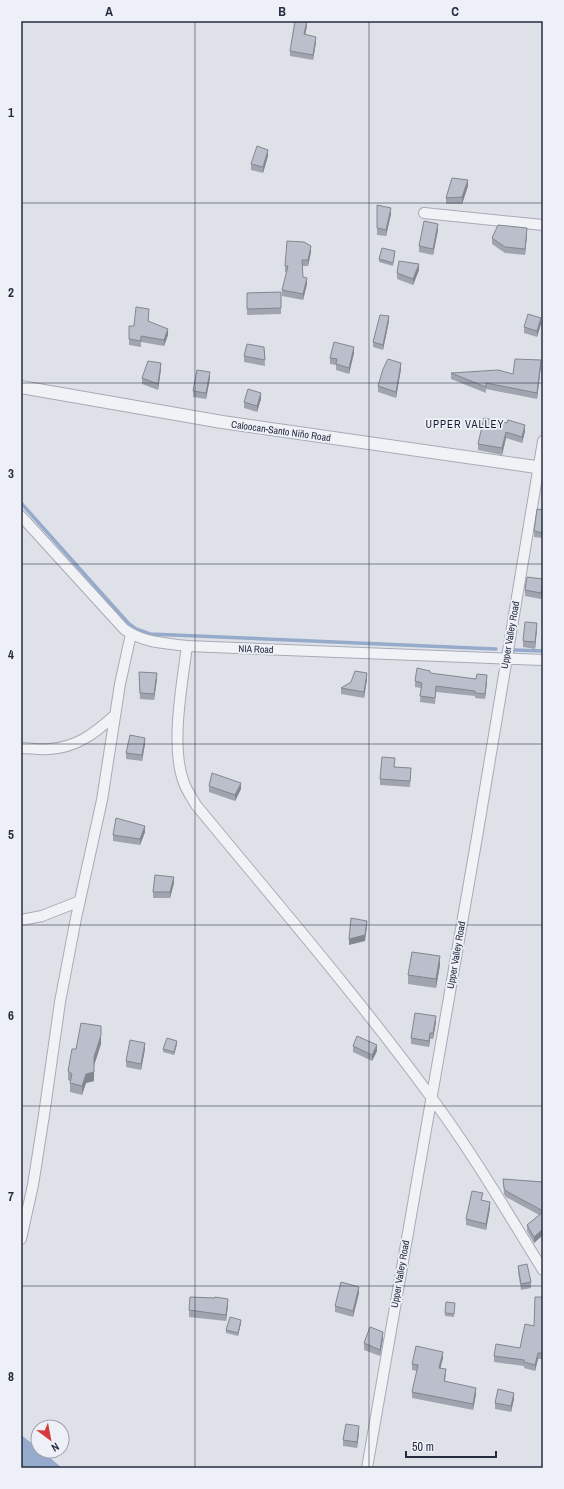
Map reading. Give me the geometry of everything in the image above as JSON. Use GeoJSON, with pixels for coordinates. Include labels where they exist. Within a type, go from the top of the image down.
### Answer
{"type":"FeatureCollection","features":[{"type":"Feature","properties":{"kind":"street"},"geometry":{"type":"LineString","coordinates":[[424,213],[543,225]]}},
{"type":"Feature","properties":{"kind":"street","name":"Caloocan-Santo Niño Road"},"geometry":{"type":"LineString","coordinates":[[21,387],[215,421],[541,468]]}},
{"type":"Feature","properties":{"kind":"street","name":"Upper Valley Road"},"geometry":{"type":"LineString","coordinates":[[367,1468],[432,1097],[506,658],[541,468],[543,440]]}},
{"type":"Feature","properties":{"kind":"street","name":"NIA Road"},"geometry":{"type":"LineString","coordinates":[[21,516],[108,613],[124,629],[143,640],[187,646],[543,660]]}},
{"type":"Feature","properties":{"kind":"street"},"geometry":{"type":"LineString","coordinates":[[21,1238],[33,1185],[60,1002],[102,800],[114,716],[131,634]]}},
{"type":"Feature","properties":{"kind":"street"},"geometry":{"type":"LineString","coordinates":[[187,646],[177,738],[180,766],[184,782],[190,795],[336,974],[432,1097],[474,1159],[543,1270]]}},
{"type":"Feature","properties":{"kind":"street"},"geometry":{"type":"LineString","coordinates":[[21,748],[48,750],[69,746],[84,739],[114,716]]}},
{"type":"Feature","properties":{"kind":"street"},"geometry":{"type":"LineString","coordinates":[[21,920],[42,916],[80,901]]}},
{"type":"Feature","properties":{"kind":"water"},"geometry":{"type":"Polygon","coordinates":[[[21,1435],[30,1442],[30,1459],[51,1459],[62,1468],[21,1468],[21,1435]]]}},
{"type":"Feature","properties":{"kind":"building"},"geometry":{"type":"Polygon","coordinates":[[[295,21],[307,21],[304,34],[316,37],[313,55],[290,51],[295,21]]]}},
{"type":"Feature","properties":{"kind":"building"},"geometry":{"type":"Polygon","coordinates":[[[257,146],[268,150],[263,167],[251,164],[257,146]]]}},
{"type":"Feature","properties":{"kind":"building"},"geometry":{"type":"Polygon","coordinates":[[[452,178],[468,180],[462,197],[446,198],[452,178]]]}},
{"type":"Feature","properties":{"kind":"building"},"geometry":{"type":"Polygon","coordinates":[[[377,205],[391,208],[386,230],[377,228],[377,205]]]}},
{"type":"Feature","properties":{"kind":"building"},"geometry":{"type":"Polygon","coordinates":[[[424,221],[438,224],[433,249],[419,246],[424,221]]]}},
{"type":"Feature","properties":{"kind":"building"},"geometry":{"type":"Polygon","coordinates":[[[498,225],[527,228],[525,249],[505,247],[492,238],[498,225]]]}},
{"type":"Feature","properties":{"kind":"building"},"geometry":{"type":"Polygon","coordinates":[[[287,241],[304,242],[311,246],[308,260],[302,260],[303,277],[307,278],[303,294],[282,290],[288,266],[285,266],[287,241]]]}},
{"type":"Feature","properties":{"kind":"building"},"geometry":{"type":"Polygon","coordinates":[[[382,248],[395,251],[393,263],[379,259],[382,248]]]}},
{"type":"Feature","properties":{"kind":"building"},"geometry":{"type":"Polygon","coordinates":[[[399,261],[419,264],[413,279],[397,273],[399,261]]]}},
{"type":"Feature","properties":{"kind":"building"},"geometry":{"type":"Polygon","coordinates":[[[281,292],[281,308],[247,309],[247,293],[281,292]]]}},
{"type":"Feature","properties":{"kind":"building"},"geometry":{"type":"Polygon","coordinates":[[[136,307],[149,309],[148,321],[168,329],[164,340],[141,336],[141,341],[129,339],[129,326],[134,326],[136,307]]]}},
{"type":"Feature","properties":{"kind":"building"},"geometry":{"type":"Polygon","coordinates":[[[528,314],[541,318],[537,331],[524,327],[528,314]]]}},
{"type":"Feature","properties":{"kind":"building"},"geometry":{"type":"Polygon","coordinates":[[[380,315],[389,316],[383,345],[373,342],[380,315]]]}},
{"type":"Feature","properties":{"kind":"building"},"geometry":{"type":"Polygon","coordinates":[[[334,342],[354,347],[349,368],[336,364],[337,359],[330,358],[334,342]]]}},
{"type":"Feature","properties":{"kind":"building"},"geometry":{"type":"Polygon","coordinates":[[[247,344],[264,347],[265,360],[244,356],[247,344]]]}},
{"type":"Feature","properties":{"kind":"building"},"geometry":{"type":"Polygon","coordinates":[[[388,359],[401,363],[396,392],[378,386],[383,369],[388,359]]]}},
{"type":"Feature","properties":{"kind":"building"},"geometry":{"type":"Polygon","coordinates":[[[515,359],[541,360],[537,393],[486,383],[486,387],[451,373],[498,370],[513,374],[515,359]]]}},
{"type":"Feature","properties":{"kind":"building"},"geometry":{"type":"Polygon","coordinates":[[[148,361],[161,363],[158,384],[142,378],[148,361]]]}},
{"type":"Feature","properties":{"kind":"building"},"geometry":{"type":"Polygon","coordinates":[[[197,370],[210,372],[206,393],[193,391],[197,370]]]}},
{"type":"Feature","properties":{"kind":"building"},"geometry":{"type":"Polygon","coordinates":[[[248,389],[261,393],[257,406],[244,402],[248,389]]]}},
{"type":"Feature","properties":{"kind":"building"},"geometry":{"type":"Polygon","coordinates":[[[484,418],[507,423],[508,420],[525,425],[522,437],[506,432],[502,448],[478,444],[484,418]]]}},
{"type":"Feature","properties":{"kind":"building"},"geometry":{"type":"Polygon","coordinates":[[[537,509],[543,510],[543,533],[534,531],[537,509]]]}},
{"type":"Feature","properties":{"kind":"building"},"geometry":{"type":"Polygon","coordinates":[[[527,577],[543,579],[541,593],[525,590],[527,577]]]}},
{"type":"Feature","properties":{"kind":"building"},"geometry":{"type":"Polygon","coordinates":[[[525,622],[537,623],[535,642],[523,641],[525,622]]]}},
{"type":"Feature","properties":{"kind":"building"},"geometry":{"type":"Polygon","coordinates":[[[417,668],[430,671],[430,673],[476,679],[477,674],[487,675],[485,694],[475,693],[475,691],[436,686],[435,698],[420,696],[422,683],[415,681],[417,668]]]}},
{"type":"Feature","properties":{"kind":"building"},"geometry":{"type":"Polygon","coordinates":[[[355,671],[367,673],[364,692],[341,688],[351,682],[355,671]]]}},
{"type":"Feature","properties":{"kind":"building"},"geometry":{"type":"Polygon","coordinates":[[[139,672],[157,673],[154,694],[140,693],[139,672]]]}},
{"type":"Feature","properties":{"kind":"building"},"geometry":{"type":"Polygon","coordinates":[[[130,735],[145,738],[142,755],[126,753],[130,735]]]}},
{"type":"Feature","properties":{"kind":"building"},"geometry":{"type":"Polygon","coordinates":[[[382,757],[395,758],[394,767],[411,768],[410,781],[380,779],[382,757]]]}},
{"type":"Feature","properties":{"kind":"building"},"geometry":{"type":"Polygon","coordinates":[[[212,773],[241,783],[235,795],[209,786],[212,773]]]}},
{"type":"Feature","properties":{"kind":"building"},"geometry":{"type":"Polygon","coordinates":[[[116,818],[145,826],[140,839],[113,835],[116,818]]]}},
{"type":"Feature","properties":{"kind":"building"},"geometry":{"type":"Polygon","coordinates":[[[155,875],[174,877],[170,892],[153,892],[155,875]]]}},
{"type":"Feature","properties":{"kind":"building"},"geometry":{"type":"Polygon","coordinates":[[[351,918],[367,921],[365,935],[349,939],[351,918]]]}},
{"type":"Feature","properties":{"kind":"building"},"geometry":{"type":"Polygon","coordinates":[[[412,952],[440,956],[436,979],[408,975],[412,952]]]}},
{"type":"Feature","properties":{"kind":"building"},"geometry":{"type":"Polygon","coordinates":[[[415,1013],[436,1016],[433,1033],[430,1033],[429,1041],[411,1038],[415,1013]]]}},
{"type":"Feature","properties":{"kind":"building"},"geometry":{"type":"Polygon","coordinates":[[[81,1023],[101,1026],[101,1035],[94,1057],[94,1072],[86,1074],[82,1086],[70,1083],[72,1074],[68,1071],[72,1049],[76,1049],[81,1023]]]}},
{"type":"Feature","properties":{"kind":"building"},"geometry":{"type":"Polygon","coordinates":[[[357,1036],[377,1045],[372,1055],[353,1046],[357,1036]]]}},
{"type":"Feature","properties":{"kind":"building"},"geometry":{"type":"Polygon","coordinates":[[[167,1038],[177,1041],[174,1052],[163,1049],[167,1038]]]}},
{"type":"Feature","properties":{"kind":"building"},"geometry":{"type":"Polygon","coordinates":[[[130,1040],[145,1043],[141,1064],[126,1061],[130,1040]]]}},
{"type":"Feature","properties":{"kind":"building"},"geometry":{"type":"Polygon","coordinates":[[[503,1179],[543,1182],[543,1211],[506,1191],[504,1188],[503,1179]]]}},
{"type":"Feature","properties":{"kind":"building"},"geometry":{"type":"Polygon","coordinates":[[[472,1191],[483,1193],[481,1200],[490,1202],[486,1224],[466,1219],[472,1191]]]}},
{"type":"Feature","properties":{"kind":"building"},"geometry":{"type":"Polygon","coordinates":[[[543,1212],[543,1229],[534,1237],[527,1225],[543,1212]]]}},
{"type":"Feature","properties":{"kind":"building"},"geometry":{"type":"Polygon","coordinates":[[[527,1264],[531,1282],[521,1284],[518,1266],[527,1264]]]}},
{"type":"Feature","properties":{"kind":"building"},"geometry":{"type":"Polygon","coordinates":[[[341,1282],[359,1287],[353,1311],[335,1306],[341,1282]]]}},
{"type":"Feature","properties":{"kind":"building"},"geometry":{"type":"Polygon","coordinates":[[[190,1297],[215,1297],[228,1299],[226,1315],[189,1310],[190,1297]]]}},
{"type":"Feature","properties":{"kind":"building"},"geometry":{"type":"Polygon","coordinates":[[[535,1297],[543,1297],[543,1353],[538,1353],[535,1365],[524,1362],[524,1360],[494,1356],[496,1344],[520,1348],[525,1324],[534,1326],[535,1297]]]}},
{"type":"Feature","properties":{"kind":"building"},"geometry":{"type":"Polygon","coordinates":[[[446,1302],[455,1303],[454,1314],[445,1313],[446,1302]]]}},
{"type":"Feature","properties":{"kind":"building"},"geometry":{"type":"Polygon","coordinates":[[[230,1317],[241,1320],[238,1333],[226,1330],[230,1317]]]}},
{"type":"Feature","properties":{"kind":"building"},"geometry":{"type":"Polygon","coordinates":[[[370,1327],[383,1332],[380,1350],[364,1343],[370,1327]]]}},
{"type":"Feature","properties":{"kind":"building"},"geometry":{"type":"Polygon","coordinates":[[[416,1346],[443,1352],[439,1368],[446,1369],[444,1381],[476,1388],[473,1404],[412,1392],[418,1365],[412,1364],[416,1346]]]}},
{"type":"Feature","properties":{"kind":"building"},"geometry":{"type":"Polygon","coordinates":[[[498,1389],[514,1393],[511,1406],[495,1403],[498,1389]]]}},
{"type":"Feature","properties":{"kind":"building"},"geometry":{"type":"Polygon","coordinates":[[[346,1424],[359,1426],[357,1442],[343,1440],[346,1424]]]}},
{"type":"Feature","properties":{"kind":"waterway"},"geometry":{"type":"LineString","coordinates":[[21,503],[129,624],[136,629],[150,634],[496,649]]}},
{"type":"Feature","properties":{"kind":"waterway"},"geometry":{"type":"LineString","coordinates":[[514,650],[543,651]]}},
{"type":"Feature","properties":{"kind":"district","name":"UPPER VALLEY"},"geometry":{"type":"Point","coordinates":[465,424]}}]}
